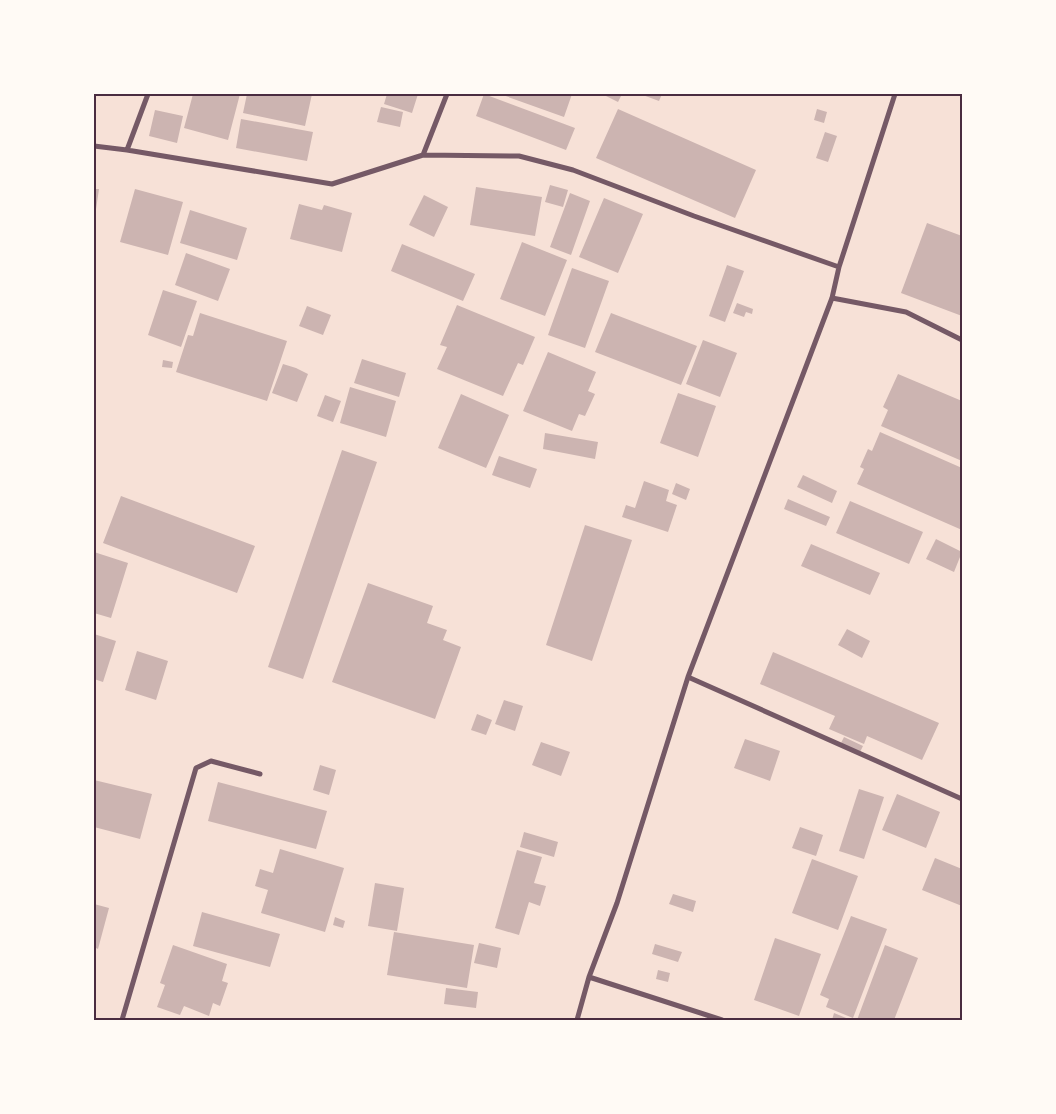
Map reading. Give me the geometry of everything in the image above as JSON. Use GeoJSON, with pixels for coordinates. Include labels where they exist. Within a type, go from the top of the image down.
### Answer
{"type":"FeatureCollection","features":[{"type":"Feature","properties":{"kind":"street"},"geometry":{"type":"LineString","coordinates":[[127,150],[148,94]]}},
{"type":"Feature","properties":{"kind":"street"},"geometry":{"type":"LineString","coordinates":[[423,155],[447,94]]}},
{"type":"Feature","properties":{"kind":"street"},"geometry":{"type":"LineString","coordinates":[[576,1020],[617,903],[688,677],[832,298],[839,267],[895,94]]}},
{"type":"Feature","properties":{"kind":"street"},"geometry":{"type":"LineString","coordinates":[[94,146],[332,184],[423,155],[519,156],[573,170],[694,216],[839,267]]}},
{"type":"Feature","properties":{"kind":"street"},"geometry":{"type":"LineString","coordinates":[[832,298],[906,312],[962,340]]}},
{"type":"Feature","properties":{"kind":"street"},"geometry":{"type":"LineString","coordinates":[[688,677],[962,799]]}},
{"type":"Feature","properties":{"kind":"street"},"geometry":{"type":"LineString","coordinates":[[122,1020],[196,768],[211,760],[260,774]]}},
{"type":"Feature","properties":{"kind":"street"},"geometry":{"type":"LineString","coordinates":[[590,978],[722,1020]]}},
{"type":"Feature","properties":{"kind":"building"},"geometry":{"type":"Polygon","coordinates":[[[193,94],[240,94],[228,140],[184,128],[193,94]]]}},
{"type":"Feature","properties":{"kind":"building"},"geometry":{"type":"Polygon","coordinates":[[[247,94],[312,94],[305,126],[243,113],[247,94]]]}},
{"type":"Feature","properties":{"kind":"building"},"geometry":{"type":"Polygon","coordinates":[[[387,94],[418,94],[412,113],[384,104],[387,94]]]}},
{"type":"Feature","properties":{"kind":"building"},"geometry":{"type":"Polygon","coordinates":[[[484,94],[575,128],[566,150],[476,116],[484,94]]]}},
{"type":"Feature","properties":{"kind":"building"},"geometry":{"type":"Polygon","coordinates":[[[500,94],[572,94],[564,117],[500,94]]]}},
{"type":"Feature","properties":{"kind":"building"},"geometry":{"type":"Polygon","coordinates":[[[602,94],[622,94],[618,102],[602,94]]]}},
{"type":"Feature","properties":{"kind":"building"},"geometry":{"type":"Polygon","coordinates":[[[640,94],[662,94],[659,101],[640,94]]]}},
{"type":"Feature","properties":{"kind":"building"},"geometry":{"type":"Polygon","coordinates":[[[381,107],[403,112],[400,127],[377,122],[381,107]]]}},
{"type":"Feature","properties":{"kind":"building"},"geometry":{"type":"Polygon","coordinates":[[[618,109],[756,170],[735,218],[596,158],[618,109]]]}},
{"type":"Feature","properties":{"kind":"building"},"geometry":{"type":"Polygon","coordinates":[[[817,109],[827,112],[824,123],[814,120],[817,109]]]}},
{"type":"Feature","properties":{"kind":"building"},"geometry":{"type":"Polygon","coordinates":[[[155,110],[183,116],[177,143],[149,136],[155,110]]]}},
{"type":"Feature","properties":{"kind":"building"},"geometry":{"type":"Polygon","coordinates":[[[241,119],[313,132],[307,161],[236,148],[241,119]]]}},
{"type":"Feature","properties":{"kind":"building"},"geometry":{"type":"Polygon","coordinates":[[[825,132],[837,136],[828,162],[816,158],[825,132]]]}},
{"type":"Feature","properties":{"kind":"building"},"geometry":{"type":"Polygon","coordinates":[[[550,185],[568,190],[563,207],[545,202],[550,185]]]}},
{"type":"Feature","properties":{"kind":"building"},"geometry":{"type":"Polygon","coordinates":[[[476,187],[542,197],[535,236],[470,225],[476,187]]]}},
{"type":"Feature","properties":{"kind":"building"},"geometry":{"type":"Polygon","coordinates":[[[94,189],[99,189],[95,216],[94,216],[94,189]]]}},
{"type":"Feature","properties":{"kind":"building"},"geometry":{"type":"Polygon","coordinates":[[[135,189],[183,202],[168,255],[120,242],[135,189]]]}},
{"type":"Feature","properties":{"kind":"building"},"geometry":{"type":"Polygon","coordinates":[[[570,193],[590,201],[571,255],[550,247],[570,193]]]}},
{"type":"Feature","properties":{"kind":"building"},"geometry":{"type":"Polygon","coordinates":[[[424,195],[448,207],[434,237],[409,225],[424,195]]]}},
{"type":"Feature","properties":{"kind":"building"},"geometry":{"type":"Polygon","coordinates":[[[604,198],[643,214],[618,273],[579,257],[604,198]]]}},
{"type":"Feature","properties":{"kind":"building"},"geometry":{"type":"Polygon","coordinates":[[[299,204],[322,210],[324,205],[352,213],[342,252],[290,239],[299,204]]]}},
{"type":"Feature","properties":{"kind":"building"},"geometry":{"type":"Polygon","coordinates":[[[190,210],[247,228],[237,260],[180,243],[190,210]]]}},
{"type":"Feature","properties":{"kind":"building"},"geometry":{"type":"Polygon","coordinates":[[[927,223],[962,236],[962,316],[901,293],[927,223]]]}},
{"type":"Feature","properties":{"kind":"building"},"geometry":{"type":"Polygon","coordinates":[[[522,242],[567,260],[545,316],[500,299],[522,242]]]}},
{"type":"Feature","properties":{"kind":"building"},"geometry":{"type":"Polygon","coordinates":[[[402,244],[475,274],[463,301],[391,271],[402,244]]]}},
{"type":"Feature","properties":{"kind":"building"},"geometry":{"type":"Polygon","coordinates":[[[186,253],[230,269],[218,301],[175,285],[186,253]]]}},
{"type":"Feature","properties":{"kind":"building"},"geometry":{"type":"Polygon","coordinates":[[[727,265],[744,271],[725,322],[709,316],[727,265]]]}},
{"type":"Feature","properties":{"kind":"building"},"geometry":{"type":"Polygon","coordinates":[[[572,268],[609,281],[585,348],[548,335],[572,268]]]}},
{"type":"Feature","properties":{"kind":"building"},"geometry":{"type":"Polygon","coordinates":[[[163,290],[197,301],[181,347],[148,335],[163,290]]]}},
{"type":"Feature","properties":{"kind":"building"},"geometry":{"type":"Polygon","coordinates":[[[737,303],[753,309],[752,314],[746,312],[744,317],[733,313],[737,303]]]}},
{"type":"Feature","properties":{"kind":"building"},"geometry":{"type":"Polygon","coordinates":[[[457,305],[535,337],[523,365],[518,363],[503,396],[437,369],[447,347],[440,345],[457,305]]]}},
{"type":"Feature","properties":{"kind":"building"},"geometry":{"type":"Polygon","coordinates":[[[307,306],[331,315],[323,335],[299,326],[307,306]]]}},
{"type":"Feature","properties":{"kind":"building"},"geometry":{"type":"Polygon","coordinates":[[[200,313],[287,341],[267,401],[176,372],[188,335],[193,336],[200,313]]]}},
{"type":"Feature","properties":{"kind":"building"},"geometry":{"type":"Polygon","coordinates":[[[611,313],[697,346],[681,385],[595,352],[611,313]]]}},
{"type":"Feature","properties":{"kind":"building"},"geometry":{"type":"Polygon","coordinates":[[[703,340],[737,353],[720,397],[686,384],[703,340]]]}},
{"type":"Feature","properties":{"kind":"building"},"geometry":{"type":"Polygon","coordinates":[[[548,352],[596,372],[588,391],[595,394],[585,416],[579,414],[572,431],[523,411],[548,352]]]}},
{"type":"Feature","properties":{"kind":"building"},"geometry":{"type":"Polygon","coordinates":[[[362,359],[406,373],[399,397],[354,383],[362,359]]]}},
{"type":"Feature","properties":{"kind":"building"},"geometry":{"type":"Polygon","coordinates":[[[163,360],[173,362],[172,368],[162,367],[163,360]]]}},
{"type":"Feature","properties":{"kind":"building"},"geometry":{"type":"Polygon","coordinates":[[[283,364],[308,374],[297,402],[272,393],[283,364]]]}},
{"type":"Feature","properties":{"kind":"building"},"geometry":{"type":"Polygon","coordinates":[[[898,374],[962,401],[962,461],[881,426],[888,410],[883,407],[898,374]]]}},
{"type":"Feature","properties":{"kind":"building"},"geometry":{"type":"Polygon","coordinates":[[[350,387],[396,401],[386,437],[340,423],[350,387]]]}},
{"type":"Feature","properties":{"kind":"building"},"geometry":{"type":"Polygon","coordinates":[[[678,393],[716,406],[698,457],[660,443],[678,393]]]}},
{"type":"Feature","properties":{"kind":"building"},"geometry":{"type":"Polygon","coordinates":[[[461,394],[509,415],[486,468],[438,448],[461,394]]]}},
{"type":"Feature","properties":{"kind":"building"},"geometry":{"type":"Polygon","coordinates":[[[325,395],[341,401],[333,422],[317,416],[325,395]]]}},
{"type":"Feature","properties":{"kind":"building"},"geometry":{"type":"Polygon","coordinates":[[[880,432],[962,468],[962,530],[857,484],[864,469],[860,467],[868,449],[872,451],[880,432]]]}},
{"type":"Feature","properties":{"kind":"building"},"geometry":{"type":"Polygon","coordinates":[[[545,433],[598,442],[595,459],[543,449],[545,433]]]}},
{"type":"Feature","properties":{"kind":"building"},"geometry":{"type":"Polygon","coordinates":[[[342,450],[377,462],[303,679],[268,667],[342,450]]]}},
{"type":"Feature","properties":{"kind":"building"},"geometry":{"type":"Polygon","coordinates":[[[499,456],[537,469],[530,488],[492,475],[499,456]]]}},
{"type":"Feature","properties":{"kind":"building"},"geometry":{"type":"Polygon","coordinates":[[[803,475],[837,491],[832,503],[797,487],[803,475]]]}},
{"type":"Feature","properties":{"kind":"building"},"geometry":{"type":"Polygon","coordinates":[[[644,481],[669,490],[666,501],[677,505],[668,532],[622,517],[626,505],[635,508],[644,481]]]}},
{"type":"Feature","properties":{"kind":"building"},"geometry":{"type":"Polygon","coordinates":[[[676,483],[690,489],[686,500],[672,494],[676,483]]]}},
{"type":"Feature","properties":{"kind":"building"},"geometry":{"type":"Polygon","coordinates":[[[121,496],[255,546],[237,593],[103,543],[121,496]]]}},
{"type":"Feature","properties":{"kind":"building"},"geometry":{"type":"Polygon","coordinates":[[[788,499],[830,517],[826,526],[784,509],[788,499]]]}},
{"type":"Feature","properties":{"kind":"building"},"geometry":{"type":"Polygon","coordinates":[[[850,501],[923,532],[909,564],[836,533],[850,501]]]}},
{"type":"Feature","properties":{"kind":"building"},"geometry":{"type":"Polygon","coordinates":[[[585,525],[632,540],[592,661],[546,645],[585,525]]]}},
{"type":"Feature","properties":{"kind":"building"},"geometry":{"type":"Polygon","coordinates":[[[936,539],[962,552],[954,572],[926,559],[936,539]]]}},
{"type":"Feature","properties":{"kind":"building"},"geometry":{"type":"Polygon","coordinates":[[[811,544],[880,573],[870,595],[801,566],[811,544]]]}},
{"type":"Feature","properties":{"kind":"building"},"geometry":{"type":"Polygon","coordinates":[[[94,552],[128,563],[111,618],[94,613],[94,552]]]}},
{"type":"Feature","properties":{"kind":"building"},"geometry":{"type":"Polygon","coordinates":[[[368,583],[433,606],[427,623],[447,630],[443,640],[461,647],[435,719],[332,682],[368,583]]]}},
{"type":"Feature","properties":{"kind":"building"},"geometry":{"type":"Polygon","coordinates":[[[847,629],[870,641],[862,658],[838,645],[847,629]]]}},
{"type":"Feature","properties":{"kind":"building"},"geometry":{"type":"Polygon","coordinates":[[[94,634],[116,641],[103,682],[94,679],[94,634]]]}},
{"type":"Feature","properties":{"kind":"building"},"geometry":{"type":"Polygon","coordinates":[[[137,651],[168,661],[156,700],[125,690],[137,651]]]}},
{"type":"Feature","properties":{"kind":"building"},"geometry":{"type":"Polygon","coordinates":[[[773,652],[939,723],[922,760],[867,736],[864,744],[829,729],[835,716],[760,684],[773,652]]]}},
{"type":"Feature","properties":{"kind":"building"},"geometry":{"type":"Polygon","coordinates":[[[504,700],[523,706],[515,731],[495,724],[504,700]]]}},
{"type":"Feature","properties":{"kind":"building"},"geometry":{"type":"Polygon","coordinates":[[[477,714],[492,720],[486,735],[471,730],[477,714]]]}},
{"type":"Feature","properties":{"kind":"building"},"geometry":{"type":"Polygon","coordinates":[[[844,737],[863,746],[860,752],[841,743],[844,737]]]}},
{"type":"Feature","properties":{"kind":"building"},"geometry":{"type":"Polygon","coordinates":[[[745,739],[780,751],[770,781],[734,768],[745,739]]]}},
{"type":"Feature","properties":{"kind":"building"},"geometry":{"type":"Polygon","coordinates":[[[541,742],[570,752],[561,776],[532,765],[541,742]]]}},
{"type":"Feature","properties":{"kind":"building"},"geometry":{"type":"Polygon","coordinates":[[[320,765],[336,770],[329,795],[313,790],[320,765]]]}},
{"type":"Feature","properties":{"kind":"building"},"geometry":{"type":"Polygon","coordinates":[[[94,780],[152,794],[140,839],[94,827],[94,780]]]}},
{"type":"Feature","properties":{"kind":"building"},"geometry":{"type":"Polygon","coordinates":[[[218,782],[327,811],[316,849],[208,821],[218,782]]]}},
{"type":"Feature","properties":{"kind":"building"},"geometry":{"type":"Polygon","coordinates":[[[859,789],[884,797],[864,859],[839,851],[859,789]]]}},
{"type":"Feature","properties":{"kind":"building"},"geometry":{"type":"Polygon","coordinates":[[[897,794],[940,812],[926,848],[882,830],[897,794]]]}},
{"type":"Feature","properties":{"kind":"building"},"geometry":{"type":"Polygon","coordinates":[[[800,827],[823,835],[816,856],[792,848],[800,827]]]}},
{"type":"Feature","properties":{"kind":"building"},"geometry":{"type":"Polygon","coordinates":[[[524,832],[558,842],[554,857],[520,847],[524,832]]]}},
{"type":"Feature","properties":{"kind":"building"},"geometry":{"type":"Polygon","coordinates":[[[280,849],[344,868],[325,932],[261,913],[268,890],[255,886],[260,869],[273,873],[280,849]]]}},
{"type":"Feature","properties":{"kind":"building"},"geometry":{"type":"Polygon","coordinates":[[[517,850],[542,857],[534,883],[546,886],[540,906],[529,902],[519,935],[495,928],[517,850]]]}},
{"type":"Feature","properties":{"kind":"building"},"geometry":{"type":"Polygon","coordinates":[[[935,858],[962,869],[962,906],[922,890],[935,858]]]}},
{"type":"Feature","properties":{"kind":"building"},"geometry":{"type":"Polygon","coordinates":[[[812,859],[858,876],[838,930],[792,913],[812,859]]]}},
{"type":"Feature","properties":{"kind":"building"},"geometry":{"type":"Polygon","coordinates":[[[375,883],[404,888],[397,931],[368,926],[375,883]]]}},
{"type":"Feature","properties":{"kind":"building"},"geometry":{"type":"Polygon","coordinates":[[[673,894],[696,901],[693,912],[669,904],[673,894]]]}},
{"type":"Feature","properties":{"kind":"building"},"geometry":{"type":"Polygon","coordinates":[[[94,904],[109,908],[98,949],[94,947],[94,904]]]}},
{"type":"Feature","properties":{"kind":"building"},"geometry":{"type":"Polygon","coordinates":[[[202,912],[280,934],[270,967],[193,946],[202,912]]]}},
{"type":"Feature","properties":{"kind":"building"},"geometry":{"type":"Polygon","coordinates":[[[851,916],[887,929],[853,1018],[826,1007],[829,999],[820,995],[851,916]]]}},
{"type":"Feature","properties":{"kind":"building"},"geometry":{"type":"Polygon","coordinates":[[[335,917],[345,921],[343,928],[333,925],[335,917]]]}},
{"type":"Feature","properties":{"kind":"building"},"geometry":{"type":"Polygon","coordinates":[[[394,932],[474,945],[467,988],[387,975],[394,932]]]}},
{"type":"Feature","properties":{"kind":"building"},"geometry":{"type":"Polygon","coordinates":[[[775,938],[821,954],[799,1016],[754,1000],[775,938]]]}},
{"type":"Feature","properties":{"kind":"building"},"geometry":{"type":"Polygon","coordinates":[[[479,943],[501,948],[497,968],[474,963],[479,943]]]}},
{"type":"Feature","properties":{"kind":"building"},"geometry":{"type":"Polygon","coordinates":[[[655,944],[682,952],[678,962],[652,954],[655,944]]]}},
{"type":"Feature","properties":{"kind":"building"},"geometry":{"type":"Polygon","coordinates":[[[173,945],[227,964],[222,981],[228,983],[220,1006],[213,1003],[209,1016],[184,1006],[180,1015],[157,1007],[165,985],[160,983],[173,945]]]}},
{"type":"Feature","properties":{"kind":"building"},"geometry":{"type":"Polygon","coordinates":[[[885,945],[918,958],[894,1020],[857,1020],[885,945]]]}},
{"type":"Feature","properties":{"kind":"building"},"geometry":{"type":"Polygon","coordinates":[[[658,970],[670,973],[668,982],[656,979],[658,970]]]}},
{"type":"Feature","properties":{"kind":"building"},"geometry":{"type":"Polygon","coordinates":[[[446,988],[478,992],[476,1008],[444,1004],[446,988]]]}},
{"type":"Feature","properties":{"kind":"building"},"geometry":{"type":"Polygon","coordinates":[[[834,1013],[851,1020],[832,1020],[834,1013]]]}}]}
